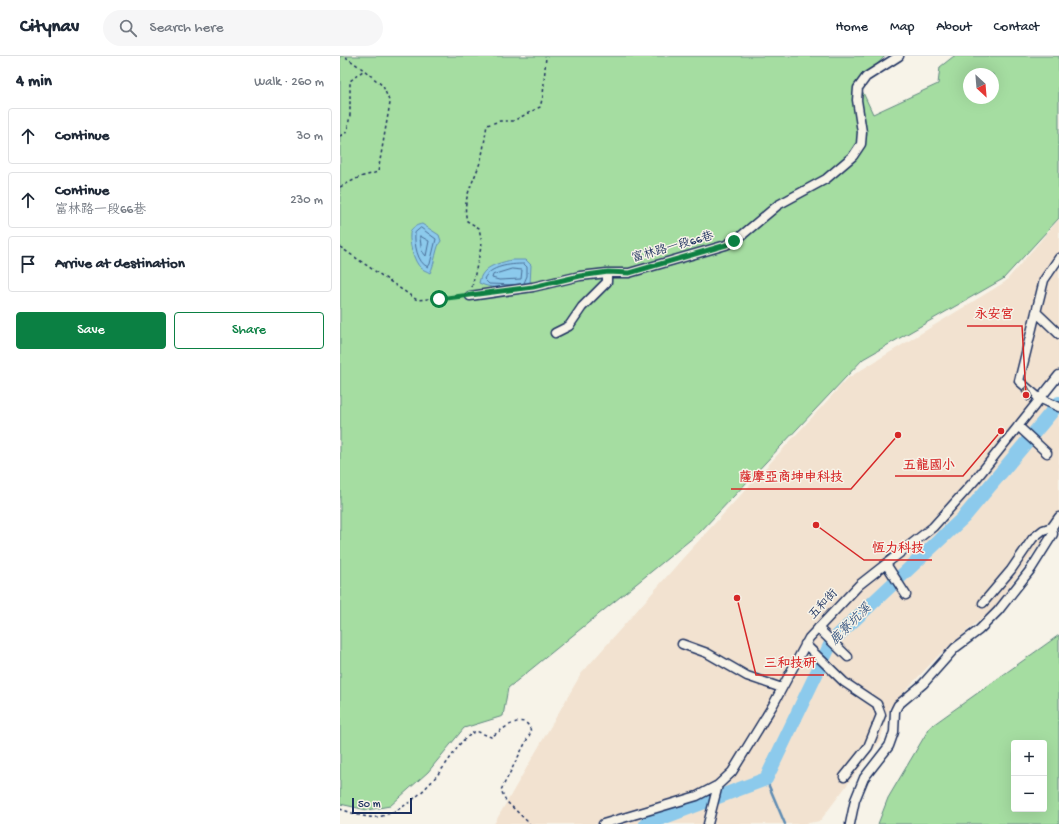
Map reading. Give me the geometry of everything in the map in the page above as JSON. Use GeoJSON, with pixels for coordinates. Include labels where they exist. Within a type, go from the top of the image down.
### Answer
{"type":"FeatureCollection","features":[{"type":"Feature","properties":{"kind":"street","name":"富林路一段66巷"},"geometry":{"type":"LineString","coordinates":[[470,296],[533,287],[580,276],[608,272],[629,273],[726,245],[741,236],[778,205],[826,179],[853,156],[861,144],[862,132],[857,94],[861,82],[866,77],[899,56]]}},
{"type":"Feature","properties":{"kind":"street"},"geometry":{"type":"LineString","coordinates":[[1059,258],[1044,280],[1019,381],[1039,398],[1059,407]]}},
{"type":"Feature","properties":{"kind":"street"},"geometry":{"type":"LineString","coordinates":[[555,333],[569,326],[582,307],[607,282],[608,272]]}},
{"type":"Feature","properties":{"kind":"street"},"geometry":{"type":"LineString","coordinates":[[1036,312],[1059,334]]}},
{"type":"Feature","properties":{"kind":"street","name":"五和街"},"geometry":{"type":"LineString","coordinates":[[603,824],[697,796],[718,785],[732,772],[782,688],[806,644],[818,628],[859,585],[933,527],[976,479],[1039,398],[1059,375]]}},
{"type":"Feature","properties":{"kind":"street"},"geometry":{"type":"LineString","coordinates":[[1018,426],[1047,453]]}},
{"type":"Feature","properties":{"kind":"street"},"geometry":{"type":"LineString","coordinates":[[983,602],[1011,570],[1033,538],[1042,530],[1052,527],[1059,517]]}},
{"type":"Feature","properties":{"kind":"street"},"geometry":{"type":"LineString","coordinates":[[850,824],[855,800],[864,778],[889,746],[894,732],[895,711],[898,705],[923,684],[955,648],[979,630],[998,611],[1031,569],[1053,534],[1052,527]]}},
{"type":"Feature","properties":{"kind":"street"},"geometry":{"type":"LineString","coordinates":[[886,564],[906,595]]}},
{"type":"Feature","properties":{"kind":"street"},"geometry":{"type":"LineString","coordinates":[[818,628],[848,657]]}},
{"type":"Feature","properties":{"kind":"street"},"geometry":{"type":"LineString","coordinates":[[682,644],[707,653],[747,676],[782,688]]}},
{"type":"Feature","properties":{"kind":"street"},"geometry":{"type":"LineString","coordinates":[[806,644],[839,676],[877,704],[881,715],[868,747],[844,777]]}},
{"type":"Feature","properties":{"kind":"street"},"geometry":{"type":"LineString","coordinates":[[708,824],[718,785]]}},
{"type":"Feature","properties":{"kind":"path"},"geometry":{"type":"LineString","coordinates":[[340,187],[360,177],[378,172],[390,103],[383,86],[344,56]]}},
{"type":"Feature","properties":{"kind":"path"},"geometry":{"type":"LineString","coordinates":[[340,247],[417,300],[470,296],[482,243],[479,228],[467,221],[464,209],[481,159],[487,125],[500,121],[514,121],[540,107],[543,96],[546,56]]}},
{"type":"Feature","properties":{"kind":"path"},"geometry":{"type":"LineString","coordinates":[[340,136],[347,132],[350,115],[350,81],[364,70]]}},
{"type":"Feature","properties":{"kind":"path"},"geometry":{"type":"LineString","coordinates":[[340,809],[366,817],[381,816],[400,808],[420,794],[451,757],[462,740],[476,731],[491,737],[517,721],[524,722],[530,726],[531,732],[501,790],[506,801],[530,824]]}},
{"type":"Feature","properties":{"kind":"shaded area"},"geometry":{"type":"Polygon","coordinates":[[[1059,219],[1059,369],[1038,390],[1059,416],[1059,517],[994,608],[940,654],[889,708],[880,741],[820,821],[803,824],[494,824],[581,674],[683,558],[848,378],[1005,282],[1059,219]]]}},
{"type":"Feature","properties":{"kind":"green space"},"geometry":{"type":"Polygon","coordinates":[[[340,56],[885,56],[859,84],[873,114],[938,84],[940,67],[954,56],[1059,56],[1059,218],[1003,279],[863,359],[700,532],[508,688],[503,716],[464,728],[428,772],[390,806],[367,810],[340,804],[340,56]]]}},
{"type":"Feature","properties":{"kind":"green space"},"geometry":{"type":"Polygon","coordinates":[[[1059,635],[1059,824],[878,824],[888,798],[930,727],[1059,635]]]}},
{"type":"Feature","properties":{"kind":"water"},"geometry":{"type":"Polygon","coordinates":[[[422,224],[439,235],[441,241],[439,243],[430,273],[418,265],[410,239],[411,230],[422,224]]]}},
{"type":"Feature","properties":{"kind":"water"},"geometry":{"type":"Polygon","coordinates":[[[511,260],[526,260],[531,265],[530,284],[497,288],[479,283],[483,273],[487,269],[511,260]]]}},
{"type":"Feature","properties":{"kind":"building"},"geometry":{"type":"Polygon","coordinates":[[[1028,386],[1033,396],[1029,398],[1024,388],[1028,386]]]}},
{"type":"Feature","properties":{"kind":"waterway","name":"鹿寮坑溪"},"geometry":{"type":"LineString","coordinates":[[646,824],[766,779],[832,641],[964,517],[1059,403]]}},
{"type":"Feature","properties":{"kind":"waterway"},"geometry":{"type":"LineString","coordinates":[[766,779],[785,824]]}},
{"type":"Feature","properties":{"kind":"place","name":"永安宮"},"geometry":{"type":"Point","coordinates":[1026,395]}},
{"type":"Feature","properties":{"kind":"place","name":"五龍國小"},"geometry":{"type":"Point","coordinates":[1001,431]}},
{"type":"Feature","properties":{"kind":"place","name":"薩摩亞商坤申科技"},"geometry":{"type":"Point","coordinates":[898,435]}},
{"type":"Feature","properties":{"kind":"place","name":"恆力科技"},"geometry":{"type":"Point","coordinates":[816,525]}},
{"type":"Feature","properties":{"kind":"place","name":"三和技研"},"geometry":{"type":"Point","coordinates":[737,598]}},
{"type":"Feature","properties":{"kind":"route"},"geometry":{"type":"LineString","coordinates":[[439,299],[533,287],[580,276],[608,272],[629,273],[726,245],[734,241]]}}]}
